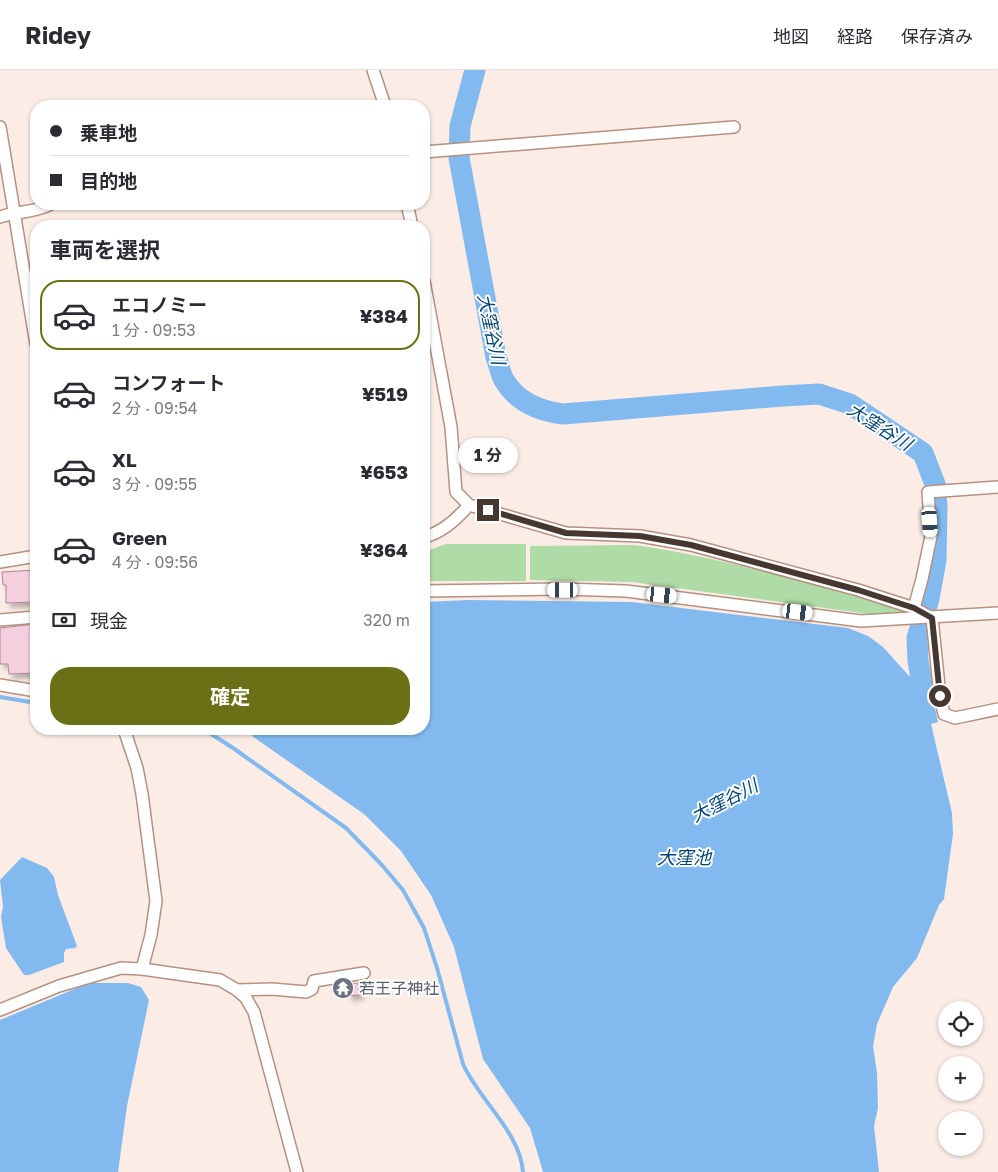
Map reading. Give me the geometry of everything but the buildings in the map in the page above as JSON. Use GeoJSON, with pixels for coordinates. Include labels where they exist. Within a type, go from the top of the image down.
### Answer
{"type":"FeatureCollection","features":[{"type":"Feature","properties":{"kind":"street"},"geometry":{"type":"LineString","coordinates":[[373,70],[384,100]]}},
{"type":"Feature","properties":{"kind":"street"},"geometry":{"type":"LineString","coordinates":[[430,152],[734,127]]}},
{"type":"Feature","properties":{"kind":"street"},"geometry":{"type":"LineString","coordinates":[[0,128],[30,308]]}},
{"type":"Feature","properties":{"kind":"street"},"geometry":{"type":"LineString","coordinates":[[0,217],[14,212],[32,210]]}},
{"type":"Feature","properties":{"kind":"street"},"geometry":{"type":"LineString","coordinates":[[430,312],[452,426],[456,492],[469,505],[566,533],[640,536],[691,545],[858,590],[924,614]]}},
{"type":"Feature","properties":{"kind":"street"},"geometry":{"type":"LineString","coordinates":[[998,487],[928,492],[931,536],[922,579],[924,614],[944,714],[956,718],[998,709]]}},
{"type":"Feature","properties":{"kind":"street"},"geometry":{"type":"LineString","coordinates":[[430,536],[434,535],[457,518],[469,505]]}},
{"type":"Feature","properties":{"kind":"street"},"geometry":{"type":"LineString","coordinates":[[0,562],[30,557]]}},
{"type":"Feature","properties":{"kind":"street"},"geometry":{"type":"LineString","coordinates":[[430,591],[626,591],[861,621],[924,614],[998,613]]}},
{"type":"Feature","properties":{"kind":"street"},"geometry":{"type":"LineString","coordinates":[[0,620],[30,618]]}},
{"type":"Feature","properties":{"kind":"street"},"geometry":{"type":"LineString","coordinates":[[0,685],[30,690]]}},
{"type":"Feature","properties":{"kind":"street"},"geometry":{"type":"LineString","coordinates":[[126,735],[138,768],[156,901],[151,935],[142,969]]}},
{"type":"Feature","properties":{"kind":"street"},"geometry":{"type":"LineString","coordinates":[[0,1010],[59,986],[121,968],[142,969],[220,980],[246,998],[254,1012],[297,1172]]}},
{"type":"Feature","properties":{"kind":"street"},"geometry":{"type":"LineString","coordinates":[[237,990],[272,989],[306,992],[312,989],[314,982],[364,973]]}},
{"type":"Feature","properties":{"kind":"green space"},"geometry":{"type":"Polygon","coordinates":[[[446,544],[526,544],[526,581],[430,581],[430,550],[446,544]]]}},
{"type":"Feature","properties":{"kind":"green space"},"geometry":{"type":"Polygon","coordinates":[[[633,545],[693,555],[773,574],[870,600],[908,612],[908,614],[876,615],[632,582],[530,580],[530,546],[633,545]]]}},
{"type":"Feature","properties":{"kind":"water","name":"大窪池"},"geometry":{"type":"Polygon","coordinates":[[[468,600],[632,602],[848,628],[868,636],[883,647],[909,676],[927,672],[938,722],[931,724],[952,813],[953,834],[944,899],[939,905],[917,958],[893,987],[877,1024],[873,1046],[877,1073],[878,1108],[874,1126],[879,1172],[543,1172],[530,1128],[483,1059],[454,947],[431,895],[401,851],[364,814],[252,736],[430,735],[430,602],[468,600]]]}},
{"type":"Feature","properties":{"kind":"water"},"geometry":{"type":"Polygon","coordinates":[[[22,857],[47,868],[54,877],[58,895],[77,946],[66,949],[64,962],[29,975],[24,975],[6,948],[1,917],[3,907],[0,880],[22,857]]]}},
{"type":"Feature","properties":{"kind":"water"},"geometry":{"type":"Polygon","coordinates":[[[89,983],[128,983],[141,987],[149,1000],[127,1106],[118,1172],[0,1172],[0,1020],[89,983]]]}},
{"type":"Feature","properties":{"kind":"waterway","name":"大窪谷川"},"geometry":{"type":"LineString","coordinates":[[475,70],[460,126],[459,158],[496,357],[509,388],[522,400],[537,408],[563,414],[819,394],[850,404],[923,453],[935,484],[937,507],[936,560],[929,599],[917,638],[918,661],[924,696],[918,699]]}},
{"type":"Feature","properties":{"kind":"waterway"},"geometry":{"type":"LineString","coordinates":[[0,697],[30,702]]}},
{"type":"Feature","properties":{"kind":"waterway"},"geometry":{"type":"LineString","coordinates":[[213,735],[346,828],[403,890],[424,928],[463,1064],[515,1143],[523,1172]]}},
{"type":"Feature","properties":{"kind":"place","name":"若王子神社"},"geometry":{"type":"Point","coordinates":[343,988]}},
{"type":"Feature","properties":{"kind":"route"},"geometry":{"type":"LineString","coordinates":[[488,510],[566,533],[640,536],[691,545],[858,590],[920,610],[932,618],[940,696]]}}]}
